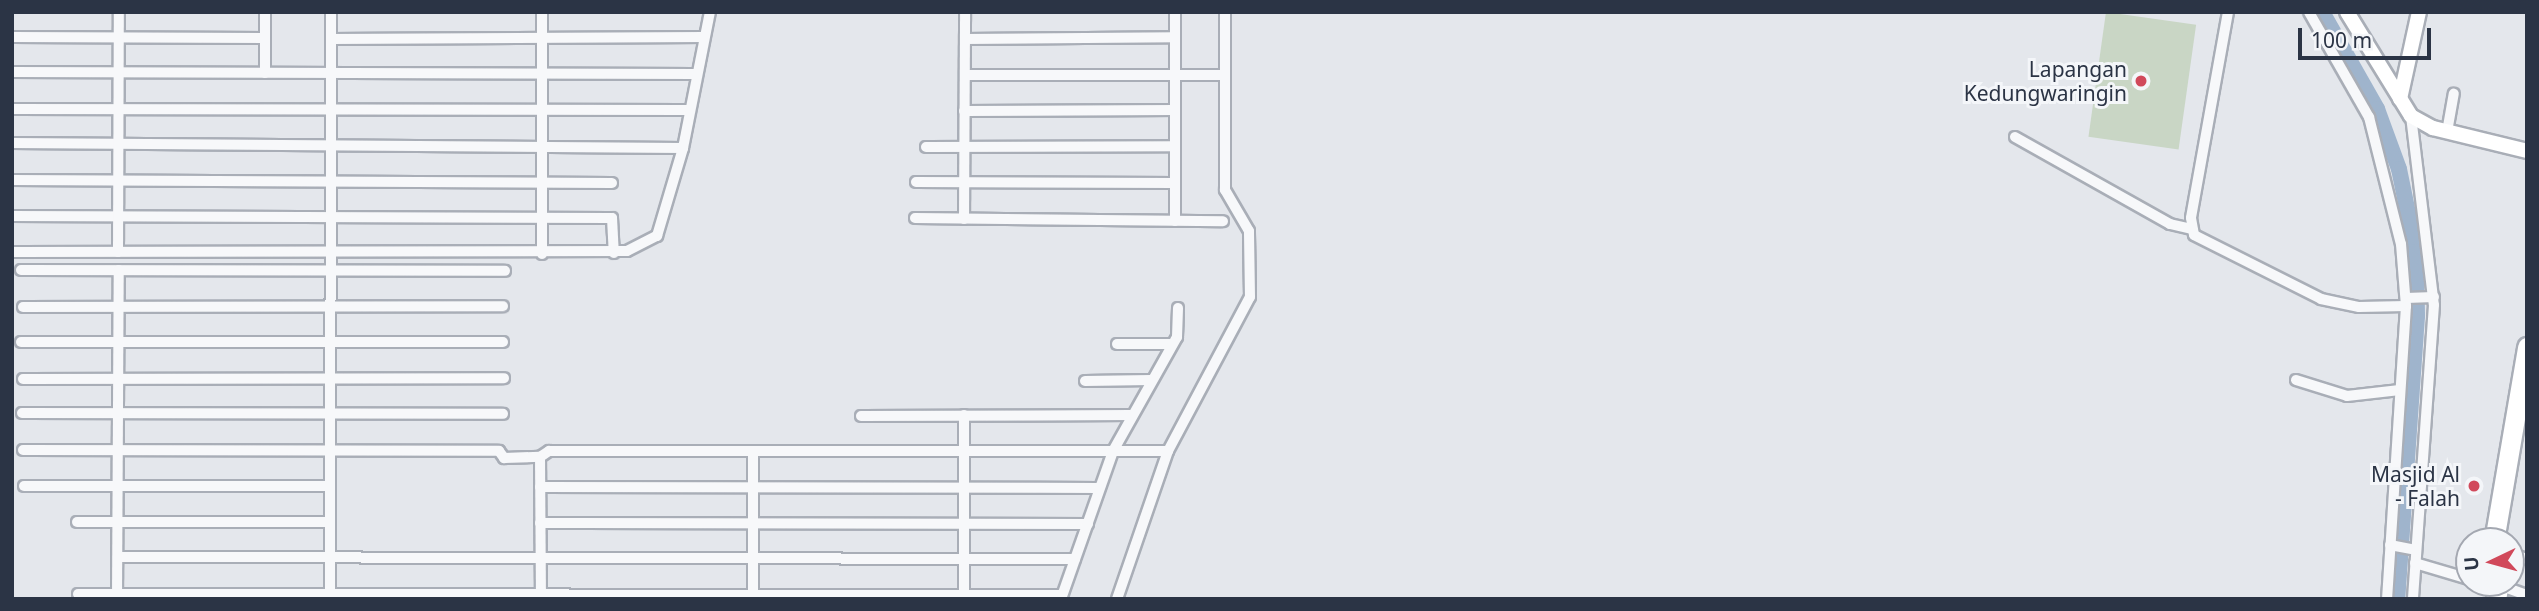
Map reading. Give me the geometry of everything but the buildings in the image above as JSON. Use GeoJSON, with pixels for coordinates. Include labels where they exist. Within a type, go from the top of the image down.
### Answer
{"type":"FeatureCollection","features":[{"type":"Feature","properties":{"kind":"highway"},"geometry":{"type":"LineString","coordinates":[[2496,527],[2527,347]]}},
{"type":"Feature","properties":{"kind":"highway"},"geometry":{"type":"LineString","coordinates":[[2508,527],[2527,409]]}},
{"type":"Feature","properties":{"kind":"main road"},"geometry":{"type":"LineString","coordinates":[[2347,12],[2411,116],[2447,132],[2527,151]]}},
{"type":"Feature","properties":{"kind":"main road"},"geometry":{"type":"LineString","coordinates":[[2400,99],[2419,12]]}},
{"type":"Feature","properties":{"kind":"street"},"geometry":{"type":"LineString","coordinates":[[118,252],[119,12]]}},
{"type":"Feature","properties":{"kind":"street"},"geometry":{"type":"LineString","coordinates":[[265,12],[265,73]]}},
{"type":"Feature","properties":{"kind":"street"},"geometry":{"type":"LineString","coordinates":[[330,597],[331,12]]}},
{"type":"Feature","properties":{"kind":"street"},"geometry":{"type":"LineString","coordinates":[[542,12],[542,254]]}},
{"type":"Feature","properties":{"kind":"street"},"geometry":{"type":"LineString","coordinates":[[12,252],[542,254],[614,253],[641,248],[657,236],[683,148],[688,110],[710,12]]}},
{"type":"Feature","properties":{"kind":"street"},"geometry":{"type":"LineString","coordinates":[[964,219],[965,12]]}},
{"type":"Feature","properties":{"kind":"street"},"geometry":{"type":"LineString","coordinates":[[1175,12],[1175,221]]}},
{"type":"Feature","properties":{"kind":"street"},"geometry":{"type":"LineString","coordinates":[[1117,599],[1168,451],[1250,297],[1249,232],[1225,190],[1225,12]]}},
{"type":"Feature","properties":{"kind":"street"},"geometry":{"type":"LineString","coordinates":[[2192,229],[2228,12]]}},
{"type":"Feature","properties":{"kind":"street"},"geometry":{"type":"LineString","coordinates":[[2309,12],[2358,95],[2380,147],[2408,300],[2386,599]]}},
{"type":"Feature","properties":{"kind":"street"},"geometry":{"type":"LineString","coordinates":[[12,37],[265,38]]}},
{"type":"Feature","properties":{"kind":"street"},"geometry":{"type":"LineString","coordinates":[[331,38],[704,37]]}},
{"type":"Feature","properties":{"kind":"street"},"geometry":{"type":"LineString","coordinates":[[965,39],[1175,37]]}},
{"type":"Feature","properties":{"kind":"street"},"geometry":{"type":"LineString","coordinates":[[12,72],[696,74]]}},
{"type":"Feature","properties":{"kind":"street"},"geometry":{"type":"LineString","coordinates":[[965,75],[1224,75]]}},
{"type":"Feature","properties":{"kind":"street"},"geometry":{"type":"LineString","coordinates":[[2447,132],[2454,94]]}},
{"type":"Feature","properties":{"kind":"street"},"geometry":{"type":"LineString","coordinates":[[12,109],[688,110]]}},
{"type":"Feature","properties":{"kind":"street"},"geometry":{"type":"LineString","coordinates":[[964,111],[1175,110]]}},
{"type":"Feature","properties":{"kind":"street"},"geometry":{"type":"LineString","coordinates":[[2411,116],[2430,298],[2413,549],[2413,599]]}},
{"type":"Feature","properties":{"kind":"street"},"geometry":{"type":"LineString","coordinates":[[2015,137],[2170,224],[2192,229],[2321,299],[2359,307],[2430,298]]}},
{"type":"Feature","properties":{"kind":"street"},"geometry":{"type":"LineString","coordinates":[[12,143],[683,148]]}},
{"type":"Feature","properties":{"kind":"street"},"geometry":{"type":"LineString","coordinates":[[926,147],[1175,146]]}},
{"type":"Feature","properties":{"kind":"street"},"geometry":{"type":"LineString","coordinates":[[12,180],[612,183]]}},
{"type":"Feature","properties":{"kind":"street"},"geometry":{"type":"LineString","coordinates":[[916,181],[1175,183]]}},
{"type":"Feature","properties":{"kind":"street"},"geometry":{"type":"LineString","coordinates":[[12,216],[612,218],[614,253]]}},
{"type":"Feature","properties":{"kind":"street"},"geometry":{"type":"LineString","coordinates":[[915,218],[1223,221]]}},
{"type":"Feature","properties":{"kind":"street"},"geometry":{"type":"LineString","coordinates":[[22,270],[505,271]]}},
{"type":"Feature","properties":{"kind":"street"},"geometry":{"type":"LineString","coordinates":[[117,596],[119,270]]}},
{"type":"Feature","properties":{"kind":"street"},"geometry":{"type":"LineString","coordinates":[[23,307],[503,306]]}},
{"type":"Feature","properties":{"kind":"street"},"geometry":{"type":"LineString","coordinates":[[78,594],[330,597],[1061,597],[1114,451],[1131,415],[1172,344],[1178,308]]}},
{"type":"Feature","properties":{"kind":"street"},"geometry":{"type":"LineString","coordinates":[[21,342],[503,342]]}},
{"type":"Feature","properties":{"kind":"street"},"geometry":{"type":"LineString","coordinates":[[1117,344],[1172,344]]}},
{"type":"Feature","properties":{"kind":"street"},"geometry":{"type":"LineString","coordinates":[[23,379],[504,378]]}},
{"type":"Feature","properties":{"kind":"street"},"geometry":{"type":"LineString","coordinates":[[1085,381],[1152,380]]}},
{"type":"Feature","properties":{"kind":"street"},"geometry":{"type":"LineString","coordinates":[[2296,380],[2347,396],[2400,390]]}},
{"type":"Feature","properties":{"kind":"street"},"geometry":{"type":"LineString","coordinates":[[22,413],[503,414]]}},
{"type":"Feature","properties":{"kind":"street"},"geometry":{"type":"LineString","coordinates":[[964,415],[964,597]]}},
{"type":"Feature","properties":{"kind":"street"},"geometry":{"type":"LineString","coordinates":[[861,416],[1131,415]]}},
{"type":"Feature","properties":{"kind":"street"},"geometry":{"type":"LineString","coordinates":[[23,450],[499,451],[504,457],[540,457],[549,450],[1168,451]]}},
{"type":"Feature","properties":{"kind":"street"},"geometry":{"type":"LineString","coordinates":[[752,451],[753,597]]}},
{"type":"Feature","properties":{"kind":"street"},"geometry":{"type":"LineString","coordinates":[[540,457],[541,597]]}},
{"type":"Feature","properties":{"kind":"street"},"geometry":{"type":"LineString","coordinates":[[24,486],[330,486]]}},
{"type":"Feature","properties":{"kind":"street"},"geometry":{"type":"LineString","coordinates":[[540,487],[1099,488]]}},
{"type":"Feature","properties":{"kind":"street"},"geometry":{"type":"LineString","coordinates":[[77,522],[330,522]]}},
{"type":"Feature","properties":{"kind":"street"},"geometry":{"type":"LineString","coordinates":[[540,523],[1088,524]]}},
{"type":"Feature","properties":{"kind":"street"},"geometry":{"type":"LineString","coordinates":[[2392,546],[2413,549]]}},
{"type":"Feature","properties":{"kind":"street"},"geometry":{"type":"LineString","coordinates":[[118,557],[1076,559]]}},
{"type":"Feature","properties":{"kind":"street"},"geometry":{"type":"LineString","coordinates":[[2415,563],[2455,576]]}},
{"type":"Feature","properties":{"kind":"green space","name":"Lapangan Kedungwaringin"},"geometry":{"type":"Polygon","coordinates":[[[2106,12],[2196,25],[2179,149],[2088,137],[2106,12]]]}},
{"type":"Feature","properties":{"kind":"waterway"},"geometry":{"type":"LineString","coordinates":[[2322,12],[2377,109],[2399,169],[2416,252],[2417,316],[2397,599]]}},
{"type":"Feature","properties":{"kind":"place","name":"Lapangan Kedungwaringin"},"geometry":{"type":"Point","coordinates":[2141,81]}},
{"type":"Feature","properties":{"kind":"place","name":"Masjid Al - Falah"},"geometry":{"type":"Point","coordinates":[2474,486]}}]}
